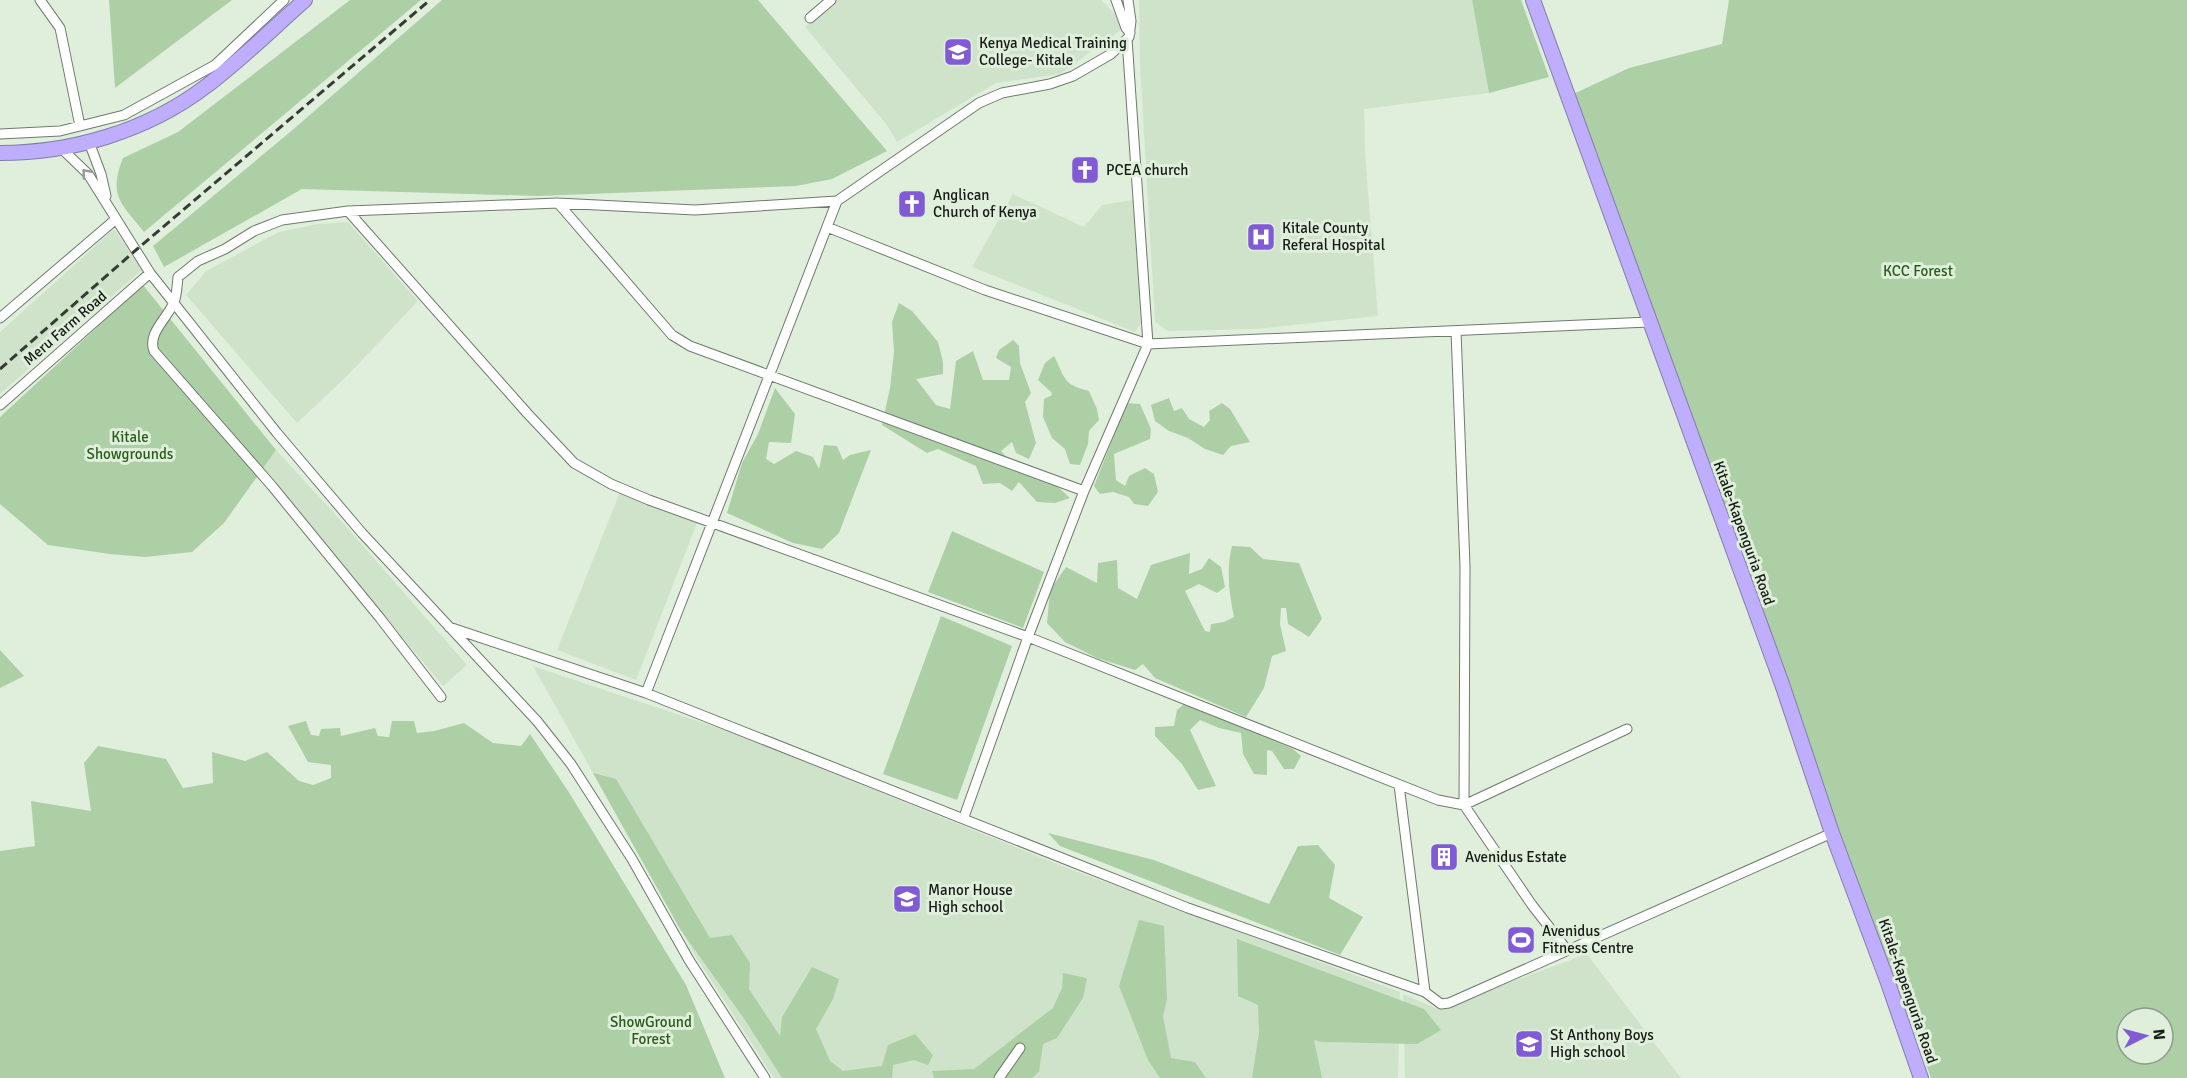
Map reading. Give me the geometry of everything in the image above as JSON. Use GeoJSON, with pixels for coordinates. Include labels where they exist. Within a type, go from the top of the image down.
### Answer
{"type":"FeatureCollection","features":[{"type":"Feature","properties":{"kind":"highway"},"geometry":{"type":"LineString","coordinates":[[0,153],[62,149],[152,121],[206,87],[305,0]]}},
{"type":"Feature","properties":{"kind":"highway","name":"Kitale-Kapenguria Road"},"geometry":{"type":"LineString","coordinates":[[1533,0],[1782,684],[1832,833],[1921,1078]]}},
{"type":"Feature","properties":{"kind":"street"},"geometry":{"type":"LineString","coordinates":[[40,0],[60,28],[80,126]]}},
{"type":"Feature","properties":{"kind":"street"},"geometry":{"type":"LineString","coordinates":[[0,134],[60,130],[124,115],[215,65],[284,0]]}},
{"type":"Feature","properties":{"kind":"street"},"geometry":{"type":"LineString","coordinates":[[810,18],[831,0]]}},
{"type":"Feature","properties":{"kind":"street"},"geometry":{"type":"LineString","coordinates":[[964,817],[1028,637],[1084,491],[1148,344],[1128,36],[1116,0]]}},
{"type":"Feature","properties":{"kind":"street"},"geometry":{"type":"LineString","coordinates":[[441,697],[388,627],[272,486],[154,351],[153,338],[174,303],[178,278],[198,261],[225,249],[254,231],[282,220],[348,211],[558,203],[695,210],[837,201],[979,103],[1002,93],[1050,84],[1073,76],[1111,54],[1128,36],[1131,21],[1128,0]]}},
{"type":"Feature","properties":{"kind":"street"},"geometry":{"type":"LineString","coordinates":[[89,142],[103,181],[107,201]]}},
{"type":"Feature","properties":{"kind":"street"},"geometry":{"type":"LineString","coordinates":[[62,149],[88,174],[150,273],[277,433],[362,533],[537,721],[571,764],[632,859],[689,960],[765,1078]]}},
{"type":"Feature","properties":{"kind":"street"},"geometry":{"type":"LineString","coordinates":[[646,693],[837,201]]}},
{"type":"Feature","properties":{"kind":"street"},"geometry":{"type":"LineString","coordinates":[[558,203],[672,335],[710,355],[771,375],[1084,491]]}},
{"type":"Feature","properties":{"kind":"street"},"geometry":{"type":"LineString","coordinates":[[348,211],[574,463],[620,488],[1028,637],[1438,800],[1464,805],[1627,729]]}},
{"type":"Feature","properties":{"kind":"street"},"geometry":{"type":"LineString","coordinates":[[0,318],[116,219]]}},
{"type":"Feature","properties":{"kind":"street"},"geometry":{"type":"LineString","coordinates":[[826,227],[985,291],[1148,344],[1649,322]]}},
{"type":"Feature","properties":{"kind":"street","name":"Meru Farm Road"},"geometry":{"type":"LineString","coordinates":[[0,405],[150,273]]}},
{"type":"Feature","properties":{"kind":"street"},"geometry":{"type":"LineString","coordinates":[[1456,331],[1465,566],[1464,805],[1532,905],[1567,950]]}},
{"type":"Feature","properties":{"kind":"street"},"geometry":{"type":"LineString","coordinates":[[447,626],[646,693],[964,817],[1188,908],[1425,992],[1441,1004],[1449,1003],[1832,833]]}},
{"type":"Feature","properties":{"kind":"street"},"geometry":{"type":"LineString","coordinates":[[1399,784],[1425,992]]}},
{"type":"Feature","properties":{"kind":"street"},"geometry":{"type":"LineString","coordinates":[[999,1078],[1020,1048]]}},
{"type":"Feature","properties":{"kind":"shaded area","name":"Kenya Medical Training College- Kitale"},"geometry":{"type":"Polygon","coordinates":[[[837,0],[1101,0],[1115,14],[1121,30],[1060,74],[996,83],[897,142],[887,125],[805,27],[837,0]]]}},
{"type":"Feature","properties":{"kind":"shaded area","name":"Kitale County Referal Hospital"},"geometry":{"type":"Polygon","coordinates":[[[1139,0],[1472,0],[1489,93],[1364,109],[1365,152],[1378,316],[1255,329],[1168,331],[1155,322],[1140,65],[1139,0]]]}},
{"type":"Feature","properties":{"kind":"shaded area"},"geometry":{"type":"Polygon","coordinates":[[[1013,194],[1084,227],[1102,205],[1133,200],[1141,323],[1135,332],[972,267],[1013,194]]]}},
{"type":"Feature","properties":{"kind":"shaded area"},"geometry":{"type":"Polygon","coordinates":[[[348,222],[418,301],[347,376],[297,423],[186,295],[206,271],[279,232],[318,224],[348,222]]]}},
{"type":"Feature","properties":{"kind":"shaded area"},"geometry":{"type":"Polygon","coordinates":[[[114,229],[142,270],[0,394],[0,332],[114,229]]]}},
{"type":"Feature","properties":{"kind":"shaded area"},"geometry":{"type":"Polygon","coordinates":[[[276,450],[467,665],[443,686],[262,469],[276,450]]]}},
{"type":"Feature","properties":{"kind":"shaded area"},"geometry":{"type":"Polygon","coordinates":[[[620,492],[697,523],[636,680],[557,650],[620,492]]]}},
{"type":"Feature","properties":{"kind":"shaded area","name":"Manor House High school"},"geometry":{"type":"Polygon","coordinates":[[[533,666],[733,733],[1070,869],[1400,992],[1398,1078],[774,1078],[696,957],[533,666]]]}},
{"type":"Feature","properties":{"kind":"shaded area","name":"St Anthony Boys High school"},"geometry":{"type":"Polygon","coordinates":[[[1587,954],[1681,1078],[1405,1078],[1403,994],[1437,1009],[1587,954]]]}},
{"type":"Feature","properties":{"kind":"green space"},"geometry":{"type":"Polygon","coordinates":[[[109,0],[232,0],[115,88],[109,0]]]}},
{"type":"Feature","properties":{"kind":"green space"},"geometry":{"type":"Polygon","coordinates":[[[350,0],[421,0],[144,232],[119,198],[117,182],[123,158],[178,132],[350,0]]]}},
{"type":"Feature","properties":{"kind":"green space"},"geometry":{"type":"Polygon","coordinates":[[[442,0],[758,0],[887,151],[832,179],[796,186],[538,196],[302,189],[164,267],[153,246],[289,133],[442,0]]]}},
{"type":"Feature","properties":{"kind":"green space"},"geometry":{"type":"Polygon","coordinates":[[[1472,0],[1521,0],[1549,77],[1489,93],[1472,0]]]}},
{"type":"Feature","properties":{"kind":"green space","name":"KCC Forest"},"geometry":{"type":"Polygon","coordinates":[[[1729,0],[2187,0],[2187,1078],[1931,1078],[1567,97],[1629,68],[1722,44],[1729,0]]]}},
{"type":"Feature","properties":{"kind":"green space","name":"Kitale Showgrounds"},"geometry":{"type":"Polygon","coordinates":[[[143,285],[276,450],[224,523],[192,552],[145,557],[48,545],[0,504],[0,417],[143,285]]]}},
{"type":"Feature","properties":{"kind":"green space"},"geometry":{"type":"Polygon","coordinates":[[[899,303],[912,311],[938,342],[943,362],[943,374],[916,379],[936,405],[950,409],[956,361],[973,351],[983,380],[1009,380],[1011,367],[996,358],[999,350],[1013,340],[1019,346],[1020,363],[1031,393],[1025,402],[1036,443],[1029,459],[1016,453],[1012,442],[1001,451],[1023,474],[1057,486],[1070,498],[1055,503],[1037,502],[1019,482],[1012,491],[1000,483],[983,484],[976,466],[938,449],[927,453],[882,425],[890,388],[894,351],[892,322],[899,303]]]}},
{"type":"Feature","properties":{"kind":"green space"},"geometry":{"type":"Polygon","coordinates":[[[1054,356],[1066,380],[1074,386],[1089,391],[1097,409],[1099,420],[1089,431],[1088,444],[1080,465],[1070,464],[1065,449],[1052,438],[1043,417],[1044,399],[1052,395],[1038,380],[1045,363],[1054,356]]]}},
{"type":"Feature","properties":{"kind":"green space"},"geometry":{"type":"Polygon","coordinates":[[[775,388],[795,414],[791,443],[769,442],[766,459],[774,464],[796,451],[813,457],[819,469],[824,445],[837,446],[843,460],[850,455],[871,450],[839,533],[822,549],[793,543],[727,513],[742,463],[758,434],[775,388]]]}},
{"type":"Feature","properties":{"kind":"green space"},"geometry":{"type":"Polygon","coordinates":[[[1169,398],[1174,411],[1182,408],[1189,419],[1204,427],[1210,420],[1209,411],[1222,403],[1230,409],[1250,442],[1231,446],[1223,455],[1205,449],[1188,438],[1169,431],[1155,421],[1151,405],[1169,398]]]}},
{"type":"Feature","properties":{"kind":"green space"},"geometry":{"type":"Polygon","coordinates":[[[1127,403],[1140,404],[1151,429],[1150,439],[1114,454],[1116,480],[1125,486],[1129,476],[1145,468],[1154,474],[1158,492],[1148,506],[1134,504],[1129,497],[1113,492],[1100,494],[1094,486],[1127,403]]]}},
{"type":"Feature","properties":{"kind":"green space"},"geometry":{"type":"Polygon","coordinates":[[[952,531],[1044,572],[1023,628],[928,592],[952,531]]]}},
{"type":"Feature","properties":{"kind":"green space"},"geometry":{"type":"Polygon","coordinates":[[[1232,546],[1250,547],[1263,559],[1299,563],[1322,619],[1309,637],[1288,624],[1286,608],[1281,608],[1280,624],[1286,651],[1272,656],[1264,688],[1246,717],[1155,678],[1143,664],[1135,670],[1097,658],[1065,642],[1047,623],[1050,590],[1066,567],[1097,583],[1098,563],[1117,560],[1118,588],[1137,599],[1151,565],[1190,553],[1189,574],[1202,569],[1209,558],[1221,567],[1225,587],[1217,593],[1199,584],[1185,591],[1205,631],[1210,632],[1211,624],[1224,622],[1234,617],[1229,582],[1232,546]]]}},
{"type":"Feature","properties":{"kind":"green space"},"geometry":{"type":"Polygon","coordinates":[[[941,616],[1012,646],[957,800],[883,774],[941,616]]]}},
{"type":"Feature","properties":{"kind":"green space"},"geometry":{"type":"Polygon","coordinates":[[[0,650],[24,676],[0,688],[0,650]]]}},
{"type":"Feature","properties":{"kind":"green space"},"geometry":{"type":"Polygon","coordinates":[[[1184,704],[1293,749],[1301,756],[1294,769],[1284,769],[1272,751],[1267,750],[1267,775],[1254,774],[1243,754],[1241,733],[1219,728],[1200,720],[1190,730],[1216,786],[1198,790],[1182,764],[1155,736],[1155,727],[1174,726],[1177,710],[1184,704]]]}},
{"type":"Feature","properties":{"kind":"green space","name":"ShowGround Forest"},"geometry":{"type":"Polygon","coordinates":[[[306,721],[311,735],[319,736],[321,729],[340,728],[341,736],[375,728],[378,736],[389,737],[392,721],[414,721],[417,733],[464,723],[493,743],[521,746],[530,734],[570,794],[686,985],[725,1078],[0,1078],[0,851],[35,846],[31,801],[91,811],[84,763],[98,746],[166,759],[183,788],[213,783],[212,752],[245,761],[267,752],[299,781],[313,785],[331,778],[331,765],[308,762],[288,726],[306,721]]]}},
{"type":"Feature","properties":{"kind":"green space"},"geometry":{"type":"Polygon","coordinates":[[[593,773],[616,779],[710,938],[732,935],[750,963],[749,989],[780,1036],[782,1017],[812,967],[839,979],[833,999],[816,1029],[830,1061],[843,1071],[882,1066],[888,1045],[915,1034],[933,1055],[928,1065],[914,1060],[893,1065],[892,1078],[782,1078],[745,1020],[680,929],[593,773]]]}},
{"type":"Feature","properties":{"kind":"green space"},"geometry":{"type":"Polygon","coordinates":[[[1048,833],[1154,860],[1269,904],[1298,846],[1318,845],[1335,865],[1329,898],[1363,917],[1340,955],[1060,846],[1048,833]]]}},
{"type":"Feature","properties":{"kind":"green space"},"geometry":{"type":"Polygon","coordinates":[[[1139,920],[1164,926],[1167,999],[1163,1016],[1171,1058],[1195,1062],[1206,1078],[1160,1078],[1148,1060],[1119,986],[1139,920]]]}},
{"type":"Feature","properties":{"kind":"green space"},"geometry":{"type":"Polygon","coordinates":[[[1237,939],[1424,1009],[1441,1030],[1417,1044],[1314,1040],[1322,1078],[1252,1078],[1259,1033],[1258,1005],[1238,996],[1237,939]]]}},
{"type":"Feature","properties":{"kind":"green space"},"geometry":{"type":"Polygon","coordinates":[[[1063,973],[1087,978],[1083,998],[1057,1038],[1043,1044],[1039,1072],[1032,1078],[934,1078],[932,1071],[974,1069],[1053,1008],[1062,988],[1063,973]]]}},
{"type":"Feature","properties":{"kind":"railway"},"geometry":{"type":"LineString","coordinates":[[0,369],[430,0]]}},
{"type":"Feature","properties":{"kind":"place","name":"Kenya Medical Training College- Kitale"},"geometry":{"type":"Point","coordinates":[958,52]}},
{"type":"Feature","properties":{"kind":"place","name":"PCEA church"},"geometry":{"type":"Point","coordinates":[1085,170]}},
{"type":"Feature","properties":{"kind":"place","name":"Anglican Church of Kenya"},"geometry":{"type":"Point","coordinates":[912,204]}},
{"type":"Feature","properties":{"kind":"place","name":"Kitale County Referal Hospital"},"geometry":{"type":"Point","coordinates":[1261,237]}},
{"type":"Feature","properties":{"kind":"place","name":"Avenidus Estate"},"geometry":{"type":"Point","coordinates":[1444,857]}},
{"type":"Feature","properties":{"kind":"place","name":"Manor House High school"},"geometry":{"type":"Point","coordinates":[907,899]}},
{"type":"Feature","properties":{"kind":"place","name":"Avenidus Fitness Centre"},"geometry":{"type":"Point","coordinates":[1521,940]}},
{"type":"Feature","properties":{"kind":"place","name":"St Anthony Boys High school"},"geometry":{"type":"Point","coordinates":[1529,1044]}}]}
